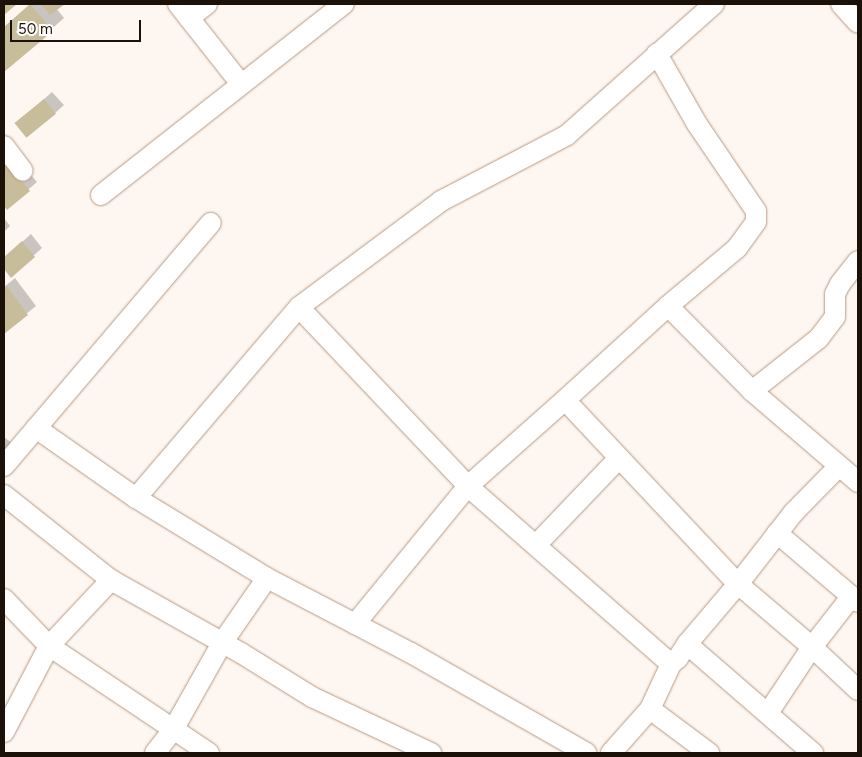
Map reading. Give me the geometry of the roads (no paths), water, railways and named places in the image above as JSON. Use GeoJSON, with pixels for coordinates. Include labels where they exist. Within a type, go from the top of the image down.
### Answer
{"type":"FeatureCollection","features":[{"type":"Feature","properties":{"kind":"street"},"geometry":{"type":"LineString","coordinates":[[208,4],[184,11],[241,84]]}},
{"type":"Feature","properties":{"kind":"street"},"geometry":{"type":"LineString","coordinates":[[101,196],[344,4]]}},
{"type":"Feature","properties":{"kind":"street"},"geometry":{"type":"LineString","coordinates":[[136,498],[299,307],[441,201],[567,135],[713,4]]}},
{"type":"Feature","properties":{"kind":"street"},"geometry":{"type":"LineString","coordinates":[[841,4],[858,23]]}},
{"type":"Feature","properties":{"kind":"street"},"geometry":{"type":"LineString","coordinates":[[355,624],[468,486],[566,400],[668,306],[737,248],[756,222],[756,211],[697,124],[657,54]]}},
{"type":"Feature","properties":{"kind":"street"},"geometry":{"type":"LineString","coordinates":[[4,146],[23,171]]}},
{"type":"Feature","properties":{"kind":"street"},"geometry":{"type":"LineString","coordinates":[[4,466],[211,223]]}},
{"type":"Feature","properties":{"kind":"street"},"geometry":{"type":"LineString","coordinates":[[752,391],[820,338],[835,317],[835,294],[840,284],[858,261]]}},
{"type":"Feature","properties":{"kind":"street"},"geometry":{"type":"LineString","coordinates":[[668,306],[752,391],[858,482]]}},
{"type":"Feature","properties":{"kind":"street"},"geometry":{"type":"LineString","coordinates":[[299,307],[468,486],[672,664]]}},
{"type":"Feature","properties":{"kind":"street"},"geometry":{"type":"LineString","coordinates":[[566,400],[738,584],[812,646],[858,690]]}},
{"type":"Feature","properties":{"kind":"street"},"geometry":{"type":"LineString","coordinates":[[36,428],[136,498],[267,578],[411,653],[586,753]]}},
{"type":"Feature","properties":{"kind":"street"},"geometry":{"type":"LineString","coordinates":[[536,545],[619,458]]}},
{"type":"Feature","properties":{"kind":"street"},"geometry":{"type":"LineString","coordinates":[[611,753],[650,709],[672,664],[686,644],[738,584],[794,512],[839,466]]}},
{"type":"Feature","properties":{"kind":"street"},"geometry":{"type":"LineString","coordinates":[[4,494],[111,580],[312,697],[431,753]]}},
{"type":"Feature","properties":{"kind":"street"},"geometry":{"type":"LineString","coordinates":[[768,713],[812,646],[855,600],[777,533]]}},
{"type":"Feature","properties":{"kind":"street"},"geometry":{"type":"LineString","coordinates":[[155,753],[173,730],[222,643],[267,578]]}},
{"type":"Feature","properties":{"kind":"street"},"geometry":{"type":"LineString","coordinates":[[4,732],[9,708],[49,646],[111,580]]}},
{"type":"Feature","properties":{"kind":"street"},"geometry":{"type":"LineString","coordinates":[[4,598],[49,646],[208,753]]}},
{"type":"Feature","properties":{"kind":"street"},"geometry":{"type":"LineString","coordinates":[[686,644],[813,753]]}},
{"type":"Feature","properties":{"kind":"street"},"geometry":{"type":"LineString","coordinates":[[650,709],[709,753]]}}]}
